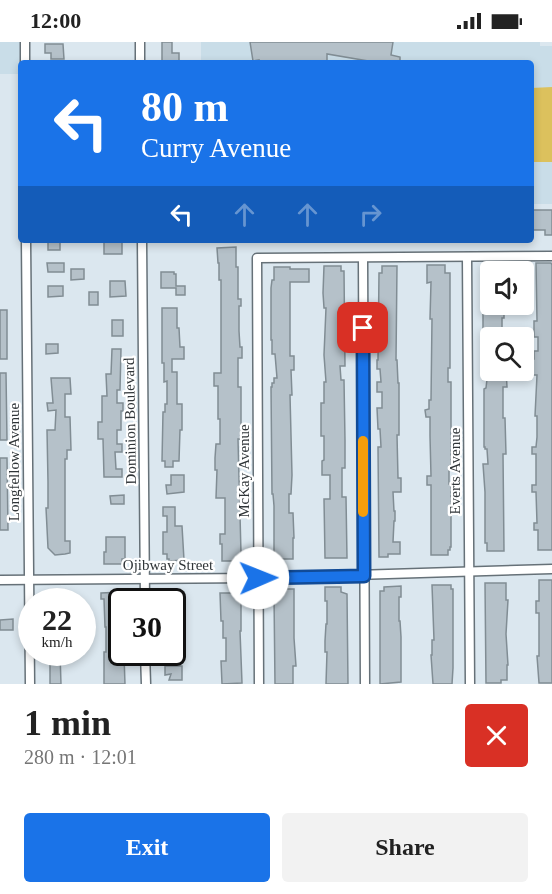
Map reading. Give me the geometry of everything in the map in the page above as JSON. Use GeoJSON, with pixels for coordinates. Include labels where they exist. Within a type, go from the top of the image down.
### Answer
{"type":"FeatureCollection","features":[{"type":"Feature","properties":{"kind":"street"},"geometry":{"type":"LineString","coordinates":[[25,42],[25,60]]}},
{"type":"Feature","properties":{"kind":"street"},"geometry":{"type":"LineString","coordinates":[[140,42],[140,60]]}},
{"type":"Feature","properties":{"kind":"street","name":"Longfellow Avenue"},"geometry":{"type":"LineString","coordinates":[[26,243],[30,684]]}},
{"type":"Feature","properties":{"kind":"street","name":"Dominion Boulevard"},"geometry":{"type":"LineString","coordinates":[[142,243],[145,588]]}},
{"type":"Feature","properties":{"kind":"street"},"geometry":{"type":"LineString","coordinates":[[365,684],[363,258],[552,256]]}},
{"type":"Feature","properties":{"kind":"street","name":"Everts Avenue"},"geometry":{"type":"LineString","coordinates":[[467,257],[470,684]]}},
{"type":"Feature","properties":{"kind":"street","name":"McKay Avenue"},"geometry":{"type":"LineString","coordinates":[[259,684],[257,258],[363,258]]}},
{"type":"Feature","properties":{"kind":"street","name":"Ojibway Street"},"geometry":{"type":"LineString","coordinates":[[0,580],[364,576],[552,569]]}},
{"type":"Feature","properties":{"kind":"street"},"geometry":{"type":"LineString","coordinates":[[145,666],[146,684]]}},
{"type":"Feature","properties":{"kind":"shaded area"},"geometry":{"type":"Polygon","coordinates":[[[0,42],[20,42],[18,74],[0,74],[0,42]]]}},
{"type":"Feature","properties":{"kind":"shaded area"},"geometry":{"type":"Polygon","coordinates":[[[201,42],[540,42],[540,46],[552,46],[552,204],[534,204],[534,60],[201,60],[201,42]]]}},
{"type":"Feature","properties":{"kind":"shaded area"},"geometry":{"type":"Polygon","coordinates":[[[552,87],[552,162],[534,162],[534,88],[552,87]]]}},
{"type":"Feature","properties":{"kind":"building"},"geometry":{"type":"Polygon","coordinates":[[[162,42],[172,42],[172,53],[179,53],[179,60],[162,60],[162,42]]]}},
{"type":"Feature","properties":{"kind":"building"},"geometry":{"type":"Polygon","coordinates":[[[250,42],[393,42],[391,55],[400,57],[400,60],[362,60],[327,54],[327,60],[253,60],[250,42]]]}},
{"type":"Feature","properties":{"kind":"building"},"geometry":{"type":"Polygon","coordinates":[[[45,44],[63,44],[64,59],[51,59],[51,53],[45,53],[45,44]]]}},
{"type":"Feature","properties":{"kind":"building"},"geometry":{"type":"Polygon","coordinates":[[[534,210],[552,210],[552,235],[545,235],[545,230],[534,230],[534,210]]]}},
{"type":"Feature","properties":{"kind":"building"},"geometry":{"type":"Polygon","coordinates":[[[48,243],[60,243],[60,250],[48,250],[48,243]]]}},
{"type":"Feature","properties":{"kind":"building"},"geometry":{"type":"Polygon","coordinates":[[[104,243],[122,243],[122,254],[104,254],[104,243]]]}},
{"type":"Feature","properties":{"kind":"building"},"geometry":{"type":"Polygon","coordinates":[[[236,247],[238,299],[241,299],[239,331],[240,347],[242,347],[242,358],[238,358],[238,387],[241,387],[241,439],[238,439],[241,553],[237,556],[237,561],[222,561],[220,534],[225,534],[225,498],[216,498],[217,470],[215,470],[216,444],[220,444],[220,419],[218,419],[218,386],[214,386],[214,373],[221,373],[221,280],[219,280],[217,248],[236,247]]]}},
{"type":"Feature","properties":{"kind":"building"},"geometry":{"type":"Polygon","coordinates":[[[47,263],[64,263],[64,272],[48,272],[47,263]]]}},
{"type":"Feature","properties":{"kind":"building"},"geometry":{"type":"Polygon","coordinates":[[[536,263],[551,263],[552,550],[538,550],[538,530],[534,530],[534,523],[537,523],[536,492],[532,492],[532,485],[536,485],[536,454],[532,454],[532,447],[536,447],[537,437],[537,416],[535,416],[537,375],[534,375],[534,351],[538,351],[538,337],[534,337],[534,321],[537,321],[536,263]]]}},
{"type":"Feature","properties":{"kind":"building"},"geometry":{"type":"Polygon","coordinates":[[[427,265],[445,265],[445,273],[450,273],[448,382],[451,382],[449,484],[451,484],[451,547],[448,555],[431,555],[431,485],[427,485],[427,476],[431,476],[430,417],[426,417],[425,410],[429,409],[429,400],[431,400],[432,319],[430,319],[431,282],[427,283],[427,265]]]}},
{"type":"Feature","properties":{"kind":"building"},"geometry":{"type":"Polygon","coordinates":[[[324,266],[341,266],[341,271],[344,271],[345,366],[340,366],[341,380],[344,380],[345,468],[342,468],[342,497],[346,497],[347,558],[325,558],[324,499],[330,499],[330,475],[322,475],[324,436],[321,436],[321,403],[324,403],[324,382],[326,382],[324,266]]]}},
{"type":"Feature","properties":{"kind":"building"},"geometry":{"type":"Polygon","coordinates":[[[382,266],[397,266],[396,360],[399,383],[399,435],[397,435],[398,478],[401,478],[401,492],[393,492],[395,521],[393,542],[400,542],[400,554],[388,554],[388,557],[379,557],[378,447],[381,447],[377,408],[382,408],[382,392],[377,392],[377,382],[381,382],[377,360],[379,273],[382,273],[382,266]]]}},
{"type":"Feature","properties":{"kind":"building"},"geometry":{"type":"Polygon","coordinates":[[[274,267],[309,269],[309,282],[290,282],[290,356],[294,356],[294,370],[291,370],[292,395],[290,395],[292,475],[289,513],[293,513],[293,559],[274,559],[271,387],[274,378],[277,378],[271,340],[271,288],[272,280],[274,280],[274,267]]]}},
{"type":"Feature","properties":{"kind":"building"},"geometry":{"type":"Polygon","coordinates":[[[71,269],[84,269],[84,279],[71,280],[71,269]]]}},
{"type":"Feature","properties":{"kind":"building"},"geometry":{"type":"Polygon","coordinates":[[[161,272],[174,272],[176,286],[185,286],[185,295],[176,295],[176,288],[161,288],[161,272]]]}},
{"type":"Feature","properties":{"kind":"building"},"geometry":{"type":"Polygon","coordinates":[[[110,281],[125,281],[126,296],[110,297],[110,281]]]}},
{"type":"Feature","properties":{"kind":"building"},"geometry":{"type":"Polygon","coordinates":[[[48,286],[63,286],[63,296],[48,297],[48,286]]]}},
{"type":"Feature","properties":{"kind":"building"},"geometry":{"type":"Polygon","coordinates":[[[89,292],[98,292],[98,305],[89,305],[89,292]]]}},
{"type":"Feature","properties":{"kind":"building"},"geometry":{"type":"Polygon","coordinates":[[[162,308],[177,308],[180,347],[184,347],[184,359],[172,359],[172,372],[177,372],[177,404],[182,404],[179,461],[173,461],[173,467],[165,467],[165,461],[162,461],[163,412],[167,404],[167,381],[164,382],[164,363],[162,363],[162,308]]]}},
{"type":"Feature","properties":{"kind":"building"},"geometry":{"type":"Polygon","coordinates":[[[0,310],[7,310],[7,359],[0,359],[0,310]]]}},
{"type":"Feature","properties":{"kind":"building"},"geometry":{"type":"Polygon","coordinates":[[[483,315],[504,315],[502,327],[483,327],[483,315]]]}},
{"type":"Feature","properties":{"kind":"building"},"geometry":{"type":"Polygon","coordinates":[[[112,320],[123,320],[123,336],[112,336],[112,320]]]}},
{"type":"Feature","properties":{"kind":"building"},"geometry":{"type":"Polygon","coordinates":[[[46,344],[58,344],[58,353],[46,354],[46,344]]]}},
{"type":"Feature","properties":{"kind":"building"},"geometry":{"type":"Polygon","coordinates":[[[112,349],[121,349],[120,390],[117,390],[117,403],[123,403],[123,411],[121,411],[121,430],[117,430],[117,444],[122,444],[122,452],[115,452],[116,469],[122,469],[122,477],[104,477],[103,439],[98,439],[98,422],[102,422],[102,396],[107,396],[106,374],[111,374],[112,349]]]}},
{"type":"Feature","properties":{"kind":"building"},"geometry":{"type":"Polygon","coordinates":[[[0,373],[6,373],[7,440],[0,440],[0,373]]]}},
{"type":"Feature","properties":{"kind":"building"},"geometry":{"type":"Polygon","coordinates":[[[51,378],[70,378],[71,394],[65,394],[65,417],[70,417],[71,450],[67,450],[67,459],[65,459],[65,541],[70,541],[70,553],[55,555],[48,548],[46,508],[48,508],[47,430],[55,430],[56,410],[48,411],[47,403],[53,403],[51,378]]]}},
{"type":"Feature","properties":{"kind":"building"},"geometry":{"type":"Polygon","coordinates":[[[487,381],[507,381],[507,387],[503,387],[506,454],[503,454],[504,551],[487,551],[487,543],[485,543],[483,464],[488,464],[487,449],[484,447],[484,389],[487,381]]]}},
{"type":"Feature","properties":{"kind":"building"},"geometry":{"type":"Polygon","coordinates":[[[0,458],[7,458],[8,530],[0,530],[0,458]]]}},
{"type":"Feature","properties":{"kind":"building"},"geometry":{"type":"Polygon","coordinates":[[[171,475],[184,475],[184,492],[167,494],[166,485],[171,485],[171,475]]]}},
{"type":"Feature","properties":{"kind":"building"},"geometry":{"type":"Polygon","coordinates":[[[124,495],[124,504],[111,504],[110,496],[124,495]]]}},
{"type":"Feature","properties":{"kind":"building"},"geometry":{"type":"Polygon","coordinates":[[[163,507],[175,507],[175,526],[182,526],[184,560],[169,561],[167,554],[163,554],[163,532],[167,532],[167,516],[163,516],[163,507]]]}},
{"type":"Feature","properties":{"kind":"building"},"geometry":{"type":"Polygon","coordinates":[[[106,537],[125,537],[125,559],[122,559],[122,564],[104,564],[106,537]]]}},
{"type":"Feature","properties":{"kind":"building"},"geometry":{"type":"Polygon","coordinates":[[[539,580],[552,580],[552,683],[539,683],[537,656],[539,656],[539,613],[536,613],[536,601],[539,601],[539,580]]]}},
{"type":"Feature","properties":{"kind":"building"},"geometry":{"type":"Polygon","coordinates":[[[485,583],[506,583],[508,665],[507,680],[501,680],[501,683],[486,683],[485,583]]]}},
{"type":"Feature","properties":{"kind":"building"},"geometry":{"type":"Polygon","coordinates":[[[432,585],[451,585],[453,589],[452,684],[433,684],[432,585]]]}},
{"type":"Feature","properties":{"kind":"building"},"geometry":{"type":"Polygon","coordinates":[[[401,586],[399,621],[401,682],[380,684],[380,591],[384,591],[384,587],[401,586]]]}},
{"type":"Feature","properties":{"kind":"building"},"geometry":{"type":"Polygon","coordinates":[[[325,587],[341,587],[341,592],[347,594],[348,684],[326,684],[327,601],[325,601],[325,587]]]}},
{"type":"Feature","properties":{"kind":"building"},"geometry":{"type":"Polygon","coordinates":[[[277,589],[294,589],[296,666],[293,666],[293,684],[275,684],[274,596],[276,596],[277,589]]]}},
{"type":"Feature","properties":{"kind":"building"},"geometry":{"type":"Polygon","coordinates":[[[232,590],[241,590],[242,683],[222,684],[221,661],[226,661],[226,638],[223,638],[220,593],[232,593],[232,590]]]}},
{"type":"Feature","properties":{"kind":"building"},"geometry":{"type":"Polygon","coordinates":[[[101,593],[108,593],[108,666],[124,666],[125,684],[104,684],[106,627],[104,599],[101,599],[101,593]]]}},
{"type":"Feature","properties":{"kind":"building"},"geometry":{"type":"Polygon","coordinates":[[[13,619],[13,630],[0,630],[0,620],[13,619]]]}},
{"type":"Feature","properties":{"kind":"building"},"geometry":{"type":"Polygon","coordinates":[[[50,666],[60,666],[61,684],[50,684],[50,666]]]}},
{"type":"Feature","properties":{"kind":"building"},"geometry":{"type":"Polygon","coordinates":[[[165,666],[182,666],[182,680],[169,680],[171,674],[165,675],[165,666]]]}},
{"type":"Feature","properties":{"kind":"slow traffic"},"geometry":{"type":"LineString","coordinates":[[363,441],[363,512]]}},
{"type":"Feature","properties":{"kind":"route"},"geometry":{"type":"LineString","coordinates":[[258,578],[364,576],[363,328]]}}]}
